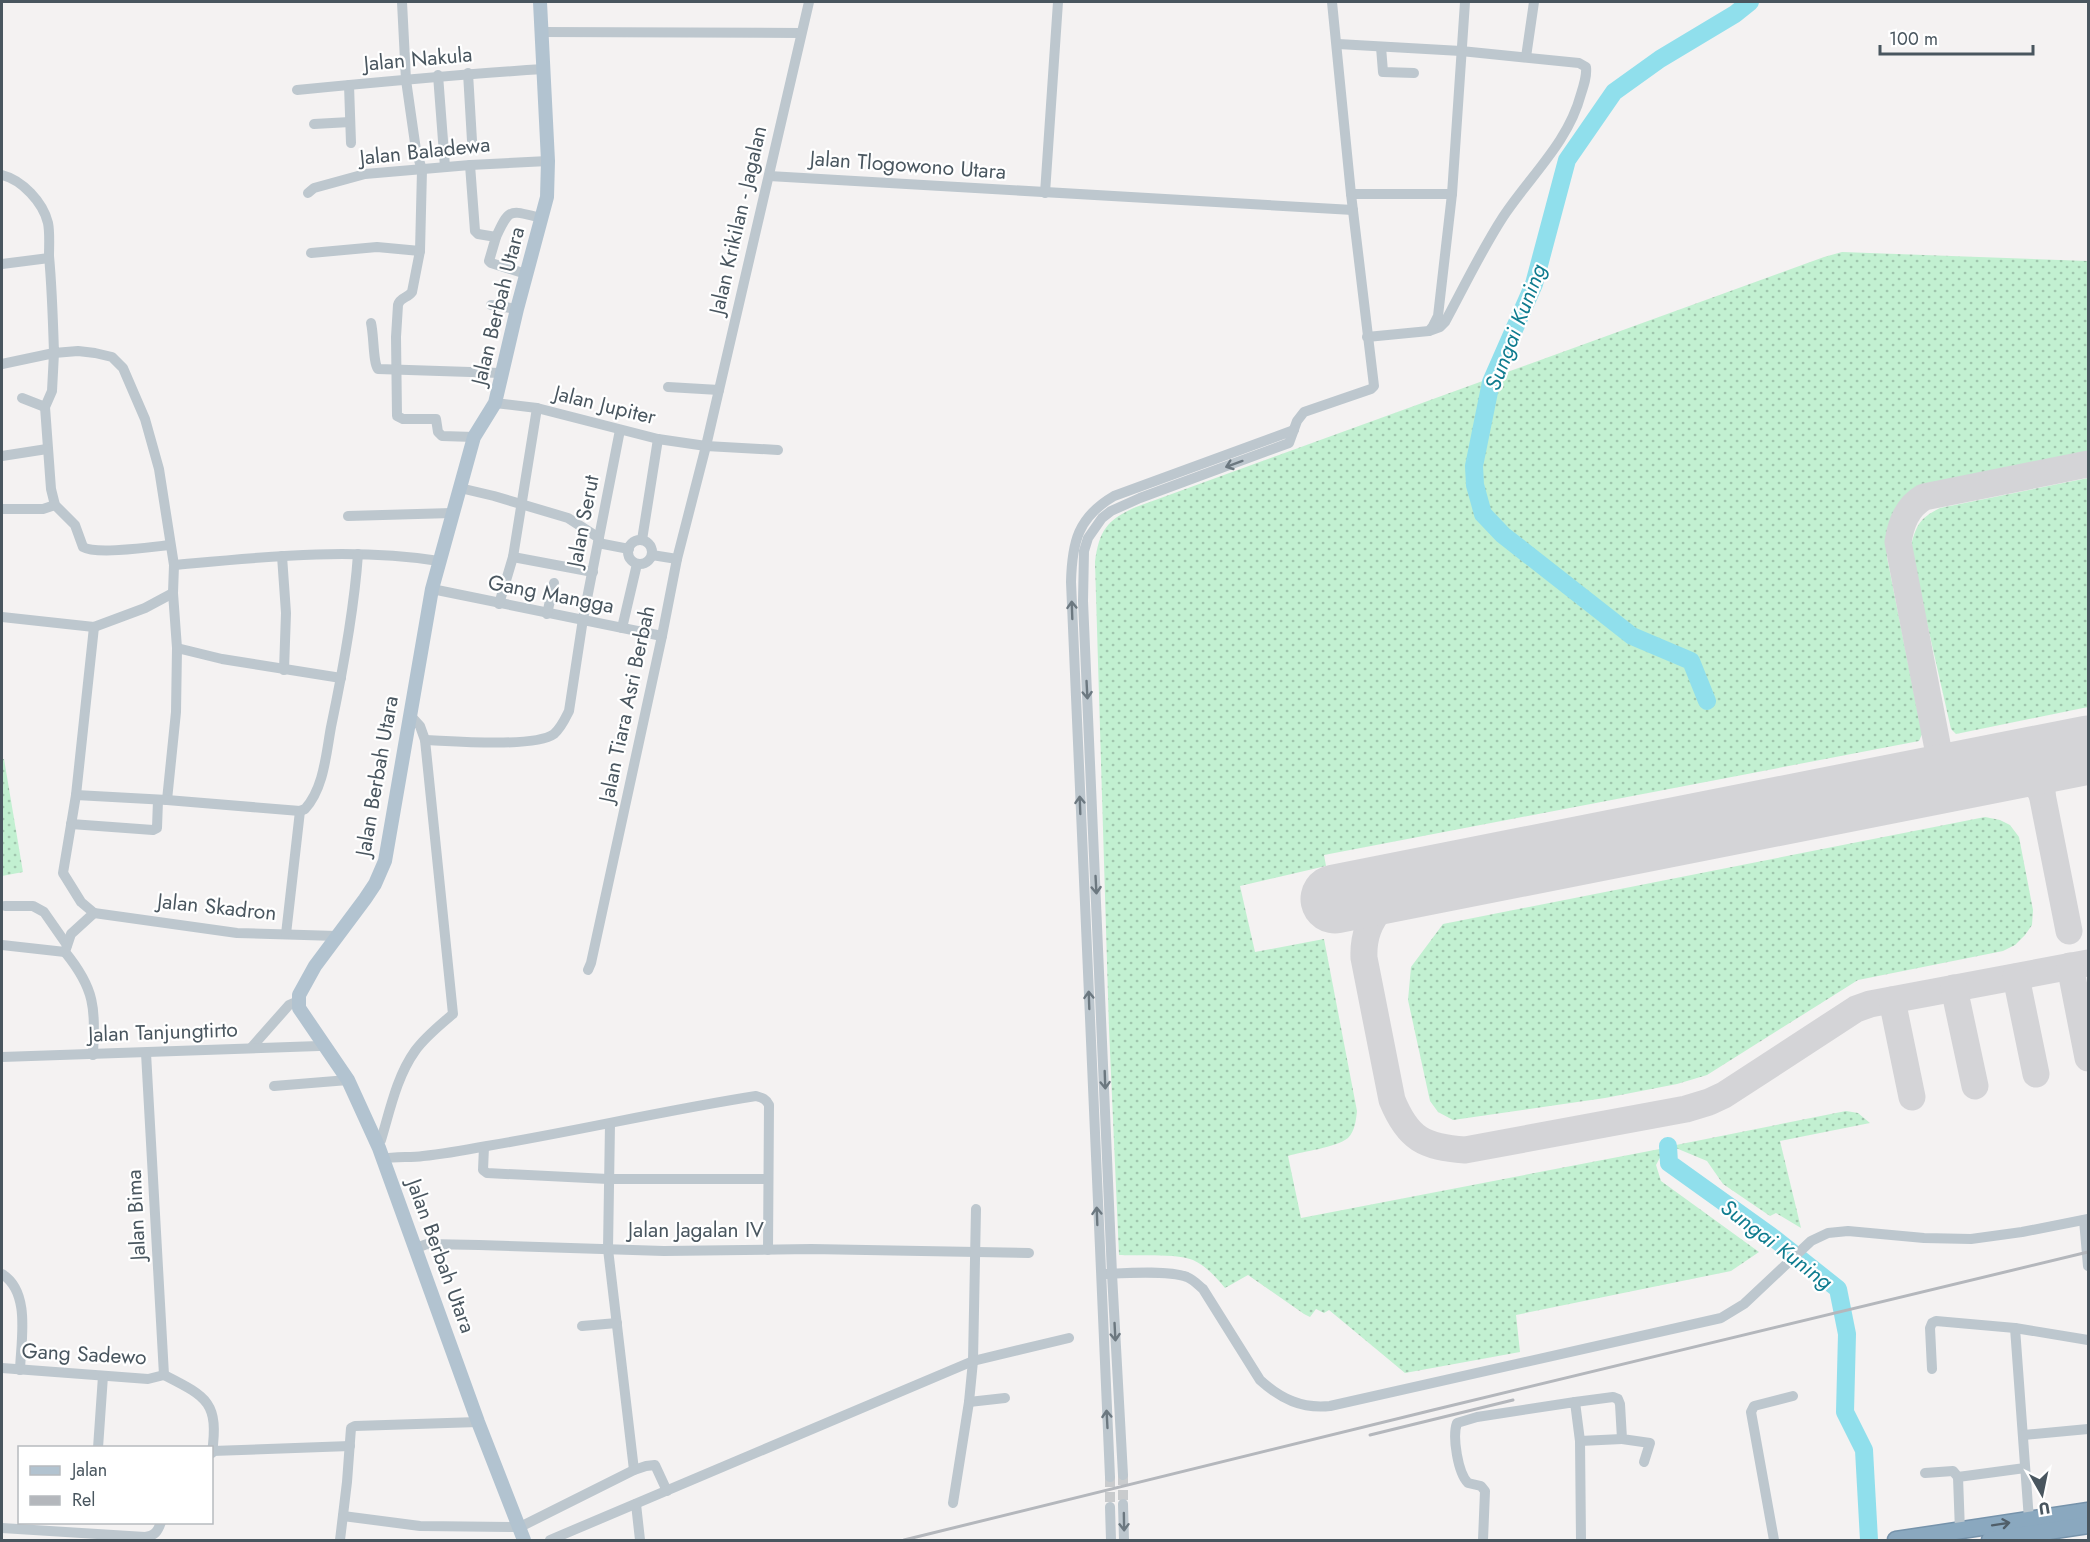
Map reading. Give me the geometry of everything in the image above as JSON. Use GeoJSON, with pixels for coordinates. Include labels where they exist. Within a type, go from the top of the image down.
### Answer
{"type":"FeatureCollection","features":[{"type":"Feature","properties":{"kind":"highway"},"geometry":{"type":"LineString","coordinates":[[1899,1540],[2088,1510]]}},
{"type":"Feature","properties":{"kind":"highway"},"geometry":{"type":"LineString","coordinates":[[1990,1540],[2088,1525]]}},
{"type":"Feature","properties":{"kind":"main road","name":"Jalan Berbah Utara"},"geometry":{"type":"LineString","coordinates":[[522,1534],[478,1422],[377,1143],[348,1080],[302,1014],[298,1001],[315,966],[370,891],[385,861],[432,589],[474,437],[495,403],[517,309],[542,218],[547,197],[548,161],[540,2]]}},
{"type":"Feature","properties":{"kind":"street"},"geometry":{"type":"LineString","coordinates":[[402,2],[406,80],[416,150],[422,170],[420,251],[412,292],[400,300],[398,305],[397,416],[400,418],[434,418],[437,420],[438,432],[442,436],[474,437]]}},
{"type":"Feature","properties":{"kind":"street","name":"Jalan Krikilan - Jagalan"},"geometry":{"type":"LineString","coordinates":[[706,446],[809,2]]}},
{"type":"Feature","properties":{"kind":"street"},"geometry":{"type":"LineString","coordinates":[[1045,193],[1058,2]]}},
{"type":"Feature","properties":{"kind":"street"},"geometry":{"type":"LineString","coordinates":[[1123,1475],[1083,601],[1084,551],[1088,538],[1102,518],[1123,505],[1289,443],[1298,418],[1304,412],[1373,388],[1375,383],[1367,337],[1332,2]]}},
{"type":"Feature","properties":{"kind":"street"},"geometry":{"type":"LineString","coordinates":[[1429,330],[1438,316],[1452,194],[1465,2]]}},
{"type":"Feature","properties":{"kind":"street"},"geometry":{"type":"LineString","coordinates":[[1526,57],[1534,2]]}},
{"type":"Feature","properties":{"kind":"street"},"geometry":{"type":"LineString","coordinates":[[541,32],[801,33]]}},
{"type":"Feature","properties":{"kind":"street"},"geometry":{"type":"LineString","coordinates":[[1338,44],[1526,57],[1579,63],[1586,66],[1587,71],[1577,109],[1570,125],[1554,150],[1504,215],[1445,322],[1440,327],[1429,330],[1367,337]]}},
{"type":"Feature","properties":{"kind":"street"},"geometry":{"type":"LineString","coordinates":[[1381,46],[1383,72],[1414,73]]}},
{"type":"Feature","properties":{"kind":"street","name":"Jalan Nakula"},"geometry":{"type":"LineString","coordinates":[[297,90],[438,75],[544,69]]}},
{"type":"Feature","properties":{"kind":"street"},"geometry":{"type":"LineString","coordinates":[[468,73],[472,141]]}},
{"type":"Feature","properties":{"kind":"street"},"geometry":{"type":"LineString","coordinates":[[438,75],[445,167]]}},
{"type":"Feature","properties":{"kind":"street"},"geometry":{"type":"LineString","coordinates":[[349,85],[351,142]]}},
{"type":"Feature","properties":{"kind":"street"},"geometry":{"type":"LineString","coordinates":[[314,124],[350,122]]}},
{"type":"Feature","properties":{"kind":"street","name":"Jalan Baladewa"},"geometry":{"type":"LineString","coordinates":[[308,193],[314,188],[365,174],[548,161]]}},
{"type":"Feature","properties":{"kind":"street"},"geometry":{"type":"LineString","coordinates":[[470,165],[476,231],[478,234],[496,237]]}},
{"type":"Feature","properties":{"kind":"street"},"geometry":{"type":"LineString","coordinates":[[2,175],[19,182],[37,202],[48,222],[54,353],[52,391],[45,407],[47,449],[55,505],[71,519],[86,549],[170,545]]}},
{"type":"Feature","properties":{"kind":"street","name":"Jalan Tlogowono Utara"},"geometry":{"type":"LineString","coordinates":[[769,176],[1353,210]]}},
{"type":"Feature","properties":{"kind":"street"},"geometry":{"type":"LineString","coordinates":[[1352,194],[1452,194]]}},
{"type":"Feature","properties":{"kind":"street"},"geometry":{"type":"LineString","coordinates":[[526,274],[490,262],[489,258],[505,216],[514,212],[542,218]]}},
{"type":"Feature","properties":{"kind":"street"},"geometry":{"type":"LineString","coordinates":[[311,253],[377,247],[420,251]]}},
{"type":"Feature","properties":{"kind":"street"},"geometry":{"type":"LineString","coordinates":[[2,264],[50,258]]}},
{"type":"Feature","properties":{"kind":"street"},"geometry":{"type":"LineString","coordinates":[[491,305],[517,309]]}},
{"type":"Feature","properties":{"kind":"street"},"geometry":{"type":"LineString","coordinates":[[371,323],[378,369],[501,373]]}},
{"type":"Feature","properties":{"kind":"street"},"geometry":{"type":"LineString","coordinates":[[2,364],[54,353],[78,351],[112,357],[123,368],[145,419],[159,469],[174,565],[172,593],[177,648],[176,712],[157,828],[153,830],[71,824]]}},
{"type":"Feature","properties":{"kind":"street"},"geometry":{"type":"LineString","coordinates":[[668,387],[718,390]]}},
{"type":"Feature","properties":{"kind":"street"},"geometry":{"type":"LineString","coordinates":[[22,398],[45,407]]}},
{"type":"Feature","properties":{"kind":"street","name":"Jalan Jupiter"},"geometry":{"type":"LineString","coordinates":[[495,403],[537,408],[658,439],[706,446],[778,450]]}},
{"type":"Feature","properties":{"kind":"street"},"geometry":{"type":"LineString","coordinates":[[499,604],[513,557],[537,408]]}},
{"type":"Feature","properties":{"kind":"street","name":"Jalan Serut"},"geometry":{"type":"LineString","coordinates":[[425,740],[533,741],[555,733],[569,711],[583,619],[620,430]]}},
{"type":"Feature","properties":{"kind":"street"},"geometry":{"type":"LineString","coordinates":[[1110,1478],[1071,582],[1073,548],[1077,536],[1091,513],[1114,495],[1294,430]]}},
{"type":"Feature","properties":{"kind":"street"},"geometry":{"type":"LineString","coordinates":[[642,540],[658,439]]}},
{"type":"Feature","properties":{"kind":"street","name":"Jalan Tiara Asri Berbah"},"geometry":{"type":"LineString","coordinates":[[588,970],[677,559],[706,446]]}},
{"type":"Feature","properties":{"kind":"street"},"geometry":{"type":"LineString","coordinates":[[2,456],[47,449]]}},
{"type":"Feature","properties":{"kind":"street"},"geometry":{"type":"LineString","coordinates":[[460,488],[568,518],[599,541],[628,549]]}},
{"type":"Feature","properties":{"kind":"street"},"geometry":{"type":"LineString","coordinates":[[2,509],[43,509],[55,505]]}},
{"type":"Feature","properties":{"kind":"street"},"geometry":{"type":"LineString","coordinates":[[348,516],[452,513]]}},
{"type":"Feature","properties":{"kind":"street"},"geometry":{"type":"LineString","coordinates":[[628,549],[634,542],[642,540]]}},
{"type":"Feature","properties":{"kind":"street"},"geometry":{"type":"LineString","coordinates":[[628,549],[630,558],[637,564],[647,563],[652,555],[651,547],[642,540]]}},
{"type":"Feature","properties":{"kind":"street"},"geometry":{"type":"LineString","coordinates":[[174,565],[282,556],[358,554],[439,561]]}},
{"type":"Feature","properties":{"kind":"street"},"geometry":{"type":"LineString","coordinates":[[76,795],[300,811],[305,809],[317,789],[341,678],[356,594],[358,554]]}},
{"type":"Feature","properties":{"kind":"street"},"geometry":{"type":"LineString","coordinates":[[652,555],[677,559]]}},
{"type":"Feature","properties":{"kind":"street"},"geometry":{"type":"LineString","coordinates":[[282,556],[286,613],[284,670]]}},
{"type":"Feature","properties":{"kind":"street"},"geometry":{"type":"LineString","coordinates":[[513,557],[593,572]]}},
{"type":"Feature","properties":{"kind":"street"},"geometry":{"type":"LineString","coordinates":[[622,628],[637,564]]}},
{"type":"Feature","properties":{"kind":"street"},"geometry":{"type":"LineString","coordinates":[[547,614],[554,584]]}},
{"type":"Feature","properties":{"kind":"street","name":"Gang Mangga"},"geometry":{"type":"LineString","coordinates":[[432,589],[662,636]]}},
{"type":"Feature","properties":{"kind":"street"},"geometry":{"type":"LineString","coordinates":[[2,617],[94,627],[145,608],[172,593]]}},
{"type":"Feature","properties":{"kind":"street"},"geometry":{"type":"LineString","coordinates":[[66,949],[70,934],[94,913],[81,902],[63,873],[76,795],[94,627]]}},
{"type":"Feature","properties":{"kind":"street"},"geometry":{"type":"LineString","coordinates":[[177,648],[222,659],[341,678]]}},
{"type":"Feature","properties":{"kind":"street"},"geometry":{"type":"LineString","coordinates":[[377,1143],[381,1140],[401,1077],[415,1051],[453,1014],[425,740],[417,720],[410,715]]}},
{"type":"Feature","properties":{"kind":"street"},"geometry":{"type":"LineString","coordinates":[[286,934],[300,811]]}},
{"type":"Feature","properties":{"kind":"street"},"geometry":{"type":"LineString","coordinates":[[5,906],[39,908],[44,912],[84,979],[93,998],[95,1021],[93,1055]]}},
{"type":"Feature","properties":{"kind":"street","name":"Jalan Skadron"},"geometry":{"type":"LineString","coordinates":[[94,913],[116,914],[237,933],[337,936]]}},
{"type":"Feature","properties":{"kind":"street"},"geometry":{"type":"LineString","coordinates":[[2,945],[66,949]]}},
{"type":"Feature","properties":{"kind":"street"},"geometry":{"type":"LineString","coordinates":[[251,1048],[289,1005],[298,1001]]}},
{"type":"Feature","properties":{"kind":"street"},"geometry":{"type":"LineString","coordinates":[[1089,1023],[1103,1028]]}},
{"type":"Feature","properties":{"kind":"street","name":"Jalan Tanjungtirto"},"geometry":{"type":"LineString","coordinates":[[2,1058],[325,1044]]}},
{"type":"Feature","properties":{"kind":"street","name":"Jalan Bima"},"geometry":{"type":"LineString","coordinates":[[146,1053],[164,1375]]}},
{"type":"Feature","properties":{"kind":"street"},"geometry":{"type":"LineString","coordinates":[[274,1086],[348,1080]]}},
{"type":"Feature","properties":{"kind":"street"},"geometry":{"type":"LineString","coordinates":[[382,1159],[423,1156],[484,1147],[610,1124],[683,1107],[756,1096],[767,1101],[769,1106],[768,1250]]}},
{"type":"Feature","properties":{"kind":"street"},"geometry":{"type":"LineString","coordinates":[[610,1124],[608,1249],[634,1470]]}},
{"type":"Feature","properties":{"kind":"street"},"geometry":{"type":"LineString","coordinates":[[484,1147],[482,1165],[483,1170],[487,1173],[608,1179],[768,1179]]}},
{"type":"Feature","properties":{"kind":"street"},"geometry":{"type":"LineString","coordinates":[[952,1503],[969,1402],[973,1361],[976,1209]]}},
{"type":"Feature","properties":{"kind":"street"},"geometry":{"type":"LineString","coordinates":[[1100,1274],[1168,1274],[1196,1282],[1203,1289],[1260,1380],[1286,1399],[1317,1407],[1330,1406],[1721,1318],[1744,1305],[1811,1241],[1828,1233],[1848,1231],[1924,1238],[1971,1239],[2022,1233],[2086,1220],[2088,1266]]}},
{"type":"Feature","properties":{"kind":"street"},"geometry":{"type":"LineString","coordinates":[[2070,1223],[2079,1227],[2086,1236]]}},
{"type":"Feature","properties":{"kind":"street","name":"Jalan Jagalan IV"},"geometry":{"type":"LineString","coordinates":[[416,1248],[437,1245],[664,1251],[1029,1253]]}},
{"type":"Feature","properties":{"kind":"street"},"geometry":{"type":"LineString","coordinates":[[2,1274],[14,1284],[20,1298],[22,1313],[20,1370]]}},
{"type":"Feature","properties":{"kind":"street"},"geometry":{"type":"LineString","coordinates":[[1932,1369],[1930,1328],[1933,1322],[2015,1328],[2088,1340]]}},
{"type":"Feature","properties":{"kind":"street"},"geometry":{"type":"LineString","coordinates":[[582,1326],[617,1323]]}},
{"type":"Feature","properties":{"kind":"street"},"geometry":{"type":"LineString","coordinates":[[2015,1328],[2029,1520]]}},
{"type":"Feature","properties":{"kind":"street"},"geometry":{"type":"LineString","coordinates":[[550,1540],[973,1361],[1069,1338]]}},
{"type":"Feature","properties":{"kind":"street","name":"Gang Sadewo"},"geometry":{"type":"LineString","coordinates":[[2,1368],[148,1379],[164,1375]]}},
{"type":"Feature","properties":{"kind":"street"},"geometry":{"type":"LineString","coordinates":[[164,1375],[192,1389],[207,1401],[212,1410],[212,1446]]}},
{"type":"Feature","properties":{"kind":"street"},"geometry":{"type":"LineString","coordinates":[[98,1446],[103,1376]]}},
{"type":"Feature","properties":{"kind":"street"},"geometry":{"type":"LineString","coordinates":[[1483,1540],[1485,1491],[1481,1486],[1468,1483],[1462,1475],[1454,1436],[1457,1424],[1477,1417],[1613,1396],[1620,1404],[1622,1439]]}},
{"type":"Feature","properties":{"kind":"street"},"geometry":{"type":"LineString","coordinates":[[1774,1540],[1751,1412],[1754,1406],[1793,1396]]}},
{"type":"Feature","properties":{"kind":"street"},"geometry":{"type":"LineString","coordinates":[[969,1402],[1005,1398]]}},
{"type":"Feature","properties":{"kind":"street"},"geometry":{"type":"LineString","coordinates":[[1575,1402],[1580,1441],[1581,1540]]}},
{"type":"Feature","properties":{"kind":"street"},"geometry":{"type":"LineString","coordinates":[[340,1540],[350,1430],[355,1426],[478,1422]]}},
{"type":"Feature","properties":{"kind":"street"},"geometry":{"type":"LineString","coordinates":[[2024,1435],[2088,1429]]}},
{"type":"Feature","properties":{"kind":"street"},"geometry":{"type":"LineString","coordinates":[[1580,1441],[1622,1439],[1650,1443],[1644,1462]]}},
{"type":"Feature","properties":{"kind":"street"},"geometry":{"type":"LineString","coordinates":[[213,1452],[350,1446]]}},
{"type":"Feature","properties":{"kind":"street"},"geometry":{"type":"LineString","coordinates":[[343,1516],[420,1526],[522,1534],[634,1470],[646,1466],[655,1465],[667,1491]]}},
{"type":"Feature","properties":{"kind":"street"},"geometry":{"type":"LineString","coordinates":[[1958,1477],[2025,1468]]}},
{"type":"Feature","properties":{"kind":"street"},"geometry":{"type":"LineString","coordinates":[[1925,1473],[1953,1471],[1958,1477],[1960,1531]]}},
{"type":"Feature","properties":{"kind":"street"},"geometry":{"type":"LineString","coordinates":[[636,1504],[640,1540]]}},
{"type":"Feature","properties":{"kind":"street"},"geometry":{"type":"LineString","coordinates":[[1123,1504],[1124,1540]]}},
{"type":"Feature","properties":{"kind":"street"},"geometry":{"type":"LineString","coordinates":[[1110,1507],[1111,1540]]}},
{"type":"Feature","properties":{"kind":"street"},"geometry":{"type":"LineString","coordinates":[[2,1528],[42,1526],[91,1528],[149,1537],[157,1532],[160,1524]]}},
{"type":"Feature","properties":{"kind":"green space"},"geometry":{"type":"Polygon","coordinates":[[[1842,252],[2088,261],[2088,453],[1930,485],[1907,499],[1894,518],[1887,537],[1887,557],[1922,734],[1919,741],[1324,855],[1326,866],[1240,886],[1255,952],[1324,939],[1357,1111],[1354,1129],[1348,1138],[1328,1147],[1288,1156],[1301,1218],[1665,1148],[1656,1165],[1661,1181],[1759,1252],[1731,1271],[1516,1315],[1520,1352],[1405,1373],[1329,1310],[1324,1313],[1316,1309],[1310,1317],[1248,1275],[1225,1288],[1193,1260],[1168,1256],[1119,1255],[1109,1029],[1095,562],[1099,542],[1106,527],[1118,516],[1136,507],[1842,252]]]}},
{"type":"Feature","properties":{"kind":"green space"},"geometry":{"type":"Polygon","coordinates":[[[2088,478],[2088,707],[1956,734],[1951,729],[1910,548],[1917,528],[1923,519],[1940,508],[2088,478]]]}},
{"type":"Feature","properties":{"kind":"green space"},"geometry":{"type":"Polygon","coordinates":[[[2,759],[4,759],[23,872],[2,876],[2,759]]]}},
{"type":"Feature","properties":{"kind":"green space"},"geometry":{"type":"Polygon","coordinates":[[[1985,817],[2010,825],[2019,837],[2033,910],[2032,925],[2015,945],[2003,951],[1858,980],[1707,1075],[1677,1084],[1605,1098],[1453,1120],[1438,1112],[1430,1101],[1408,1000],[1411,967],[1443,924],[1985,817]]]}},
{"type":"Feature","properties":{"kind":"green space"},"geometry":{"type":"Polygon","coordinates":[[[1846,1111],[1858,1113],[1870,1123],[1780,1141],[1801,1228],[1776,1213],[1770,1216],[1723,1184],[1707,1161],[1671,1146],[1846,1111]]]}},
{"type":"Feature","properties":{"kind":"waterway","name":"Sungai Kuning"},"geometry":{"type":"LineString","coordinates":[[1707,701],[1691,661],[1632,636],[1503,535],[1483,514],[1475,485],[1474,466],[1491,382],[1534,284],[1567,160],[1614,92],[1660,59],[1735,14],[1750,2]]}},
{"type":"Feature","properties":{"kind":"waterway","name":"Sungai Kuning"},"geometry":{"type":"LineString","coordinates":[[1668,1146],[1669,1163],[1771,1236],[1838,1289],[1847,1334],[1845,1412],[1864,1450],[1869,1540]]}},
{"type":"Feature","properties":{"kind":"taxiway"},"geometry":{"type":"LineString","coordinates":[[1917,785],[1933,770],[1938,749],[1898,542],[1906,516],[1924,497],[2088,464]]}},
{"type":"Feature","properties":{"kind":"taxiway"},"geometry":{"type":"LineString","coordinates":[[1938,749],[1944,760],[1951,766],[1971,774]]}},
{"type":"Feature","properties":{"kind":"taxiway"},"geometry":{"type":"LineString","coordinates":[[2061,756],[2045,772],[2042,794],[2069,931]]}},
{"type":"Feature","properties":{"kind":"taxiway"},"geometry":{"type":"LineString","coordinates":[[2004,767],[2027,775],[2035,782],[2042,794]]}},
{"type":"Feature","properties":{"kind":"taxiway"},"geometry":{"type":"LineString","coordinates":[[1427,882],[1401,893],[1381,908],[1373,918],[1368,930],[1364,958],[1392,1100],[1404,1124],[1419,1139],[1451,1149],[1465,1150],[1686,1109],[1724,1095],[1856,1009],[1870,1004],[2088,963]]}},
{"type":"Feature","properties":{"kind":"taxiway"},"geometry":{"type":"LineString","coordinates":[[2070,966],[2088,1058]]}},
{"type":"Feature","properties":{"kind":"taxiway"},"geometry":{"type":"LineString","coordinates":[[2016,977],[2036,1074]]}},
{"type":"Feature","properties":{"kind":"taxiway"},"geometry":{"type":"LineString","coordinates":[[1954,988],[1975,1086]]}},
{"type":"Feature","properties":{"kind":"taxiway"},"geometry":{"type":"LineString","coordinates":[[1892,1000],[1912,1097]]}},
{"type":"Feature","properties":{"kind":"runway"},"geometry":{"type":"LineString","coordinates":[[1335,899],[2088,750]]}},
{"type":"Feature","properties":{"kind":"tunnel"},"geometry":{"type":"LineString","coordinates":[[1123,1475],[1123,1504]]}},
{"type":"Feature","properties":{"kind":"tunnel"},"geometry":{"type":"LineString","coordinates":[[1110,1477],[1110,1507]]}},
{"type":"Feature","properties":{"kind":"railway"},"geometry":{"type":"LineString","coordinates":[[904,1540],[2088,1252]]}},
{"type":"Feature","properties":{"kind":"railway"},"geometry":{"type":"LineString","coordinates":[[1370,1435],[1513,1400]]}}]}
